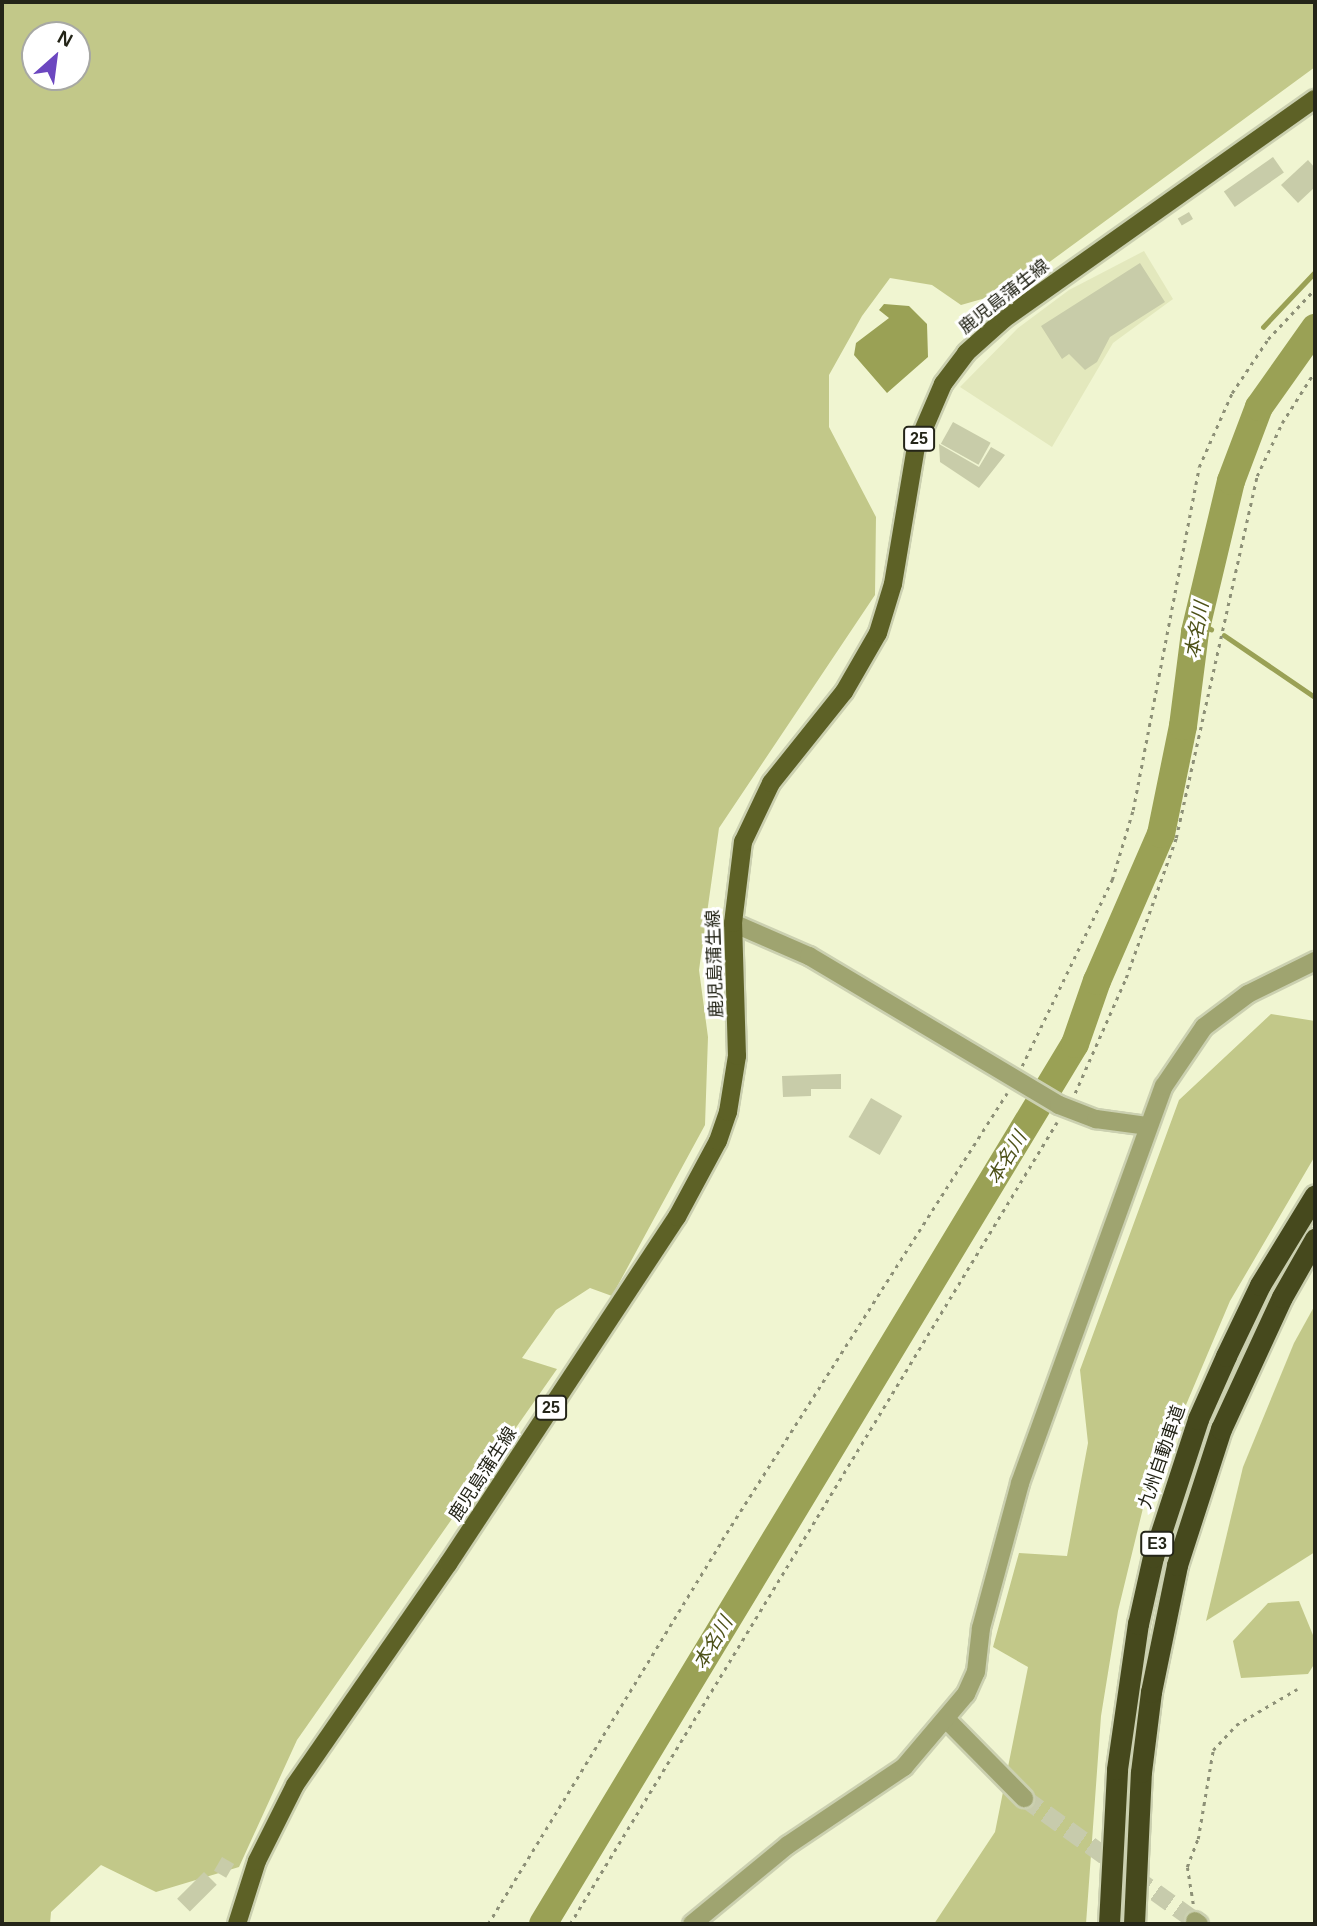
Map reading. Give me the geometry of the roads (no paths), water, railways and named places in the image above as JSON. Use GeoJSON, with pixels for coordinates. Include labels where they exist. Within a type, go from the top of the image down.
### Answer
{"type":"FeatureCollection","features":[{"type":"Feature","properties":{"kind":"highway","name":"九州自動車道"},"geometry":{"type":"LineString","coordinates":[[1110,1924],[1117,1769],[1136,1637],[1153,1557],[1193,1432],[1226,1356],[1260,1285],[1315,1195]]}},
{"type":"Feature","properties":{"kind":"highway","name":"E3"},"geometry":{"type":"LineString","coordinates":[[1134,1924],[1141,1772],[1153,1680],[1177,1565],[1231,1405],[1315,1240]]}},
{"type":"Feature","properties":{"kind":"main road","name":"鹿児島蒲生線"},"geometry":{"type":"LineString","coordinates":[[237,1924],[257,1861],[295,1785],[448,1564],[677,1217],[718,1141],[728,1112],[737,1056],[733,923],[743,842],[756,807],[793,752],[844,692],[878,634],[892,584],[916,447],[943,384],[966,353],[1004,319],[1315,99]]}},
{"type":"Feature","properties":{"kind":"street"},"geometry":{"type":"LineString","coordinates":[[733,923],[809,956],[1063,1107],[1096,1119],[1147,1126]]}},
{"type":"Feature","properties":{"kind":"street"},"geometry":{"type":"LineString","coordinates":[[692,1924],[788,1844],[895,1774],[947,1720],[975,1672],[981,1628],[1020,1483],[1147,1126],[1180,1057],[1204,1027],[1248,994],[1315,961]]}},
{"type":"Feature","properties":{"kind":"street"},"geometry":{"type":"LineString","coordinates":[[947,1720],[1024,1798]]}},
{"type":"Feature","properties":{"kind":"waterway"},"geometry":{"type":"LineString","coordinates":[[1263,327],[1315,272]]}},
{"type":"Feature","properties":{"kind":"waterway","name":"本名川"},"geometry":{"type":"LineString","coordinates":[[543,1924],[1075,1044],[1097,981],[1161,834],[1183,726],[1195,632],[1231,481],[1259,407],[1315,328]]}},
{"type":"Feature","properties":{"kind":"waterway"},"geometry":{"type":"LineString","coordinates":[[1197,622],[1211,629]]}},
{"type":"Feature","properties":{"kind":"waterway"},"geometry":{"type":"LineString","coordinates":[[1224,635],[1315,697]]}},
{"type":"Feature","properties":{"kind":"tunnel"},"geometry":{"type":"LineString","coordinates":[[1024,1798],[1195,1921]]}}]}
